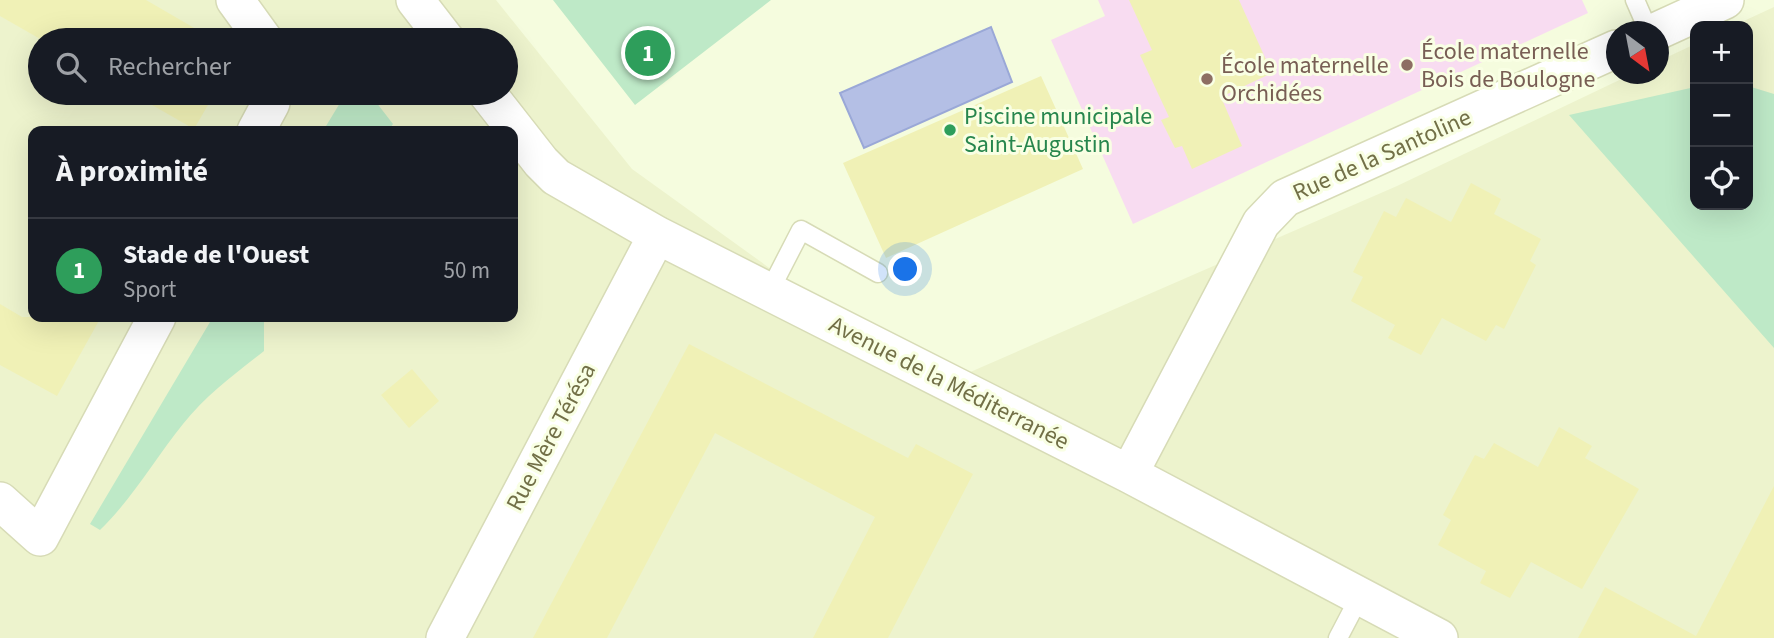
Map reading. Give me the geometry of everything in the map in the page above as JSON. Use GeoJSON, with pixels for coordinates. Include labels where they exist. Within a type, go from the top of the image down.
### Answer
{"type":"FeatureCollection","features":[{"type":"Feature","properties":{"kind":"street"},"geometry":{"type":"LineString","coordinates":[[235,0],[255,28]]}},
{"type":"Feature","properties":{"kind":"street"},"geometry":{"type":"LineString","coordinates":[[415,0],[437,28]]}},
{"type":"Feature","properties":{"kind":"street"},"geometry":{"type":"LineString","coordinates":[[1669,26],[1725,0]]}},
{"type":"Feature","properties":{"kind":"street","name":"Rue de la Santoline"},"geometry":{"type":"LineString","coordinates":[[1129,474],[1261,223],[1285,198],[1606,54]]}},
{"type":"Feature","properties":{"kind":"street"},"geometry":{"type":"LineString","coordinates":[[259,126],[270,105]]}},
{"type":"Feature","properties":{"kind":"street","name":"Avenue de la Méditerranée"},"geometry":{"type":"LineString","coordinates":[[496,105],[513,126]]}},
{"type":"Feature","properties":{"kind":"street","name":"Avenue de la Méditerranée"},"geometry":{"type":"LineString","coordinates":[[518,133],[556,177],[657,236],[1129,474],[1439,638]]}},
{"type":"Feature","properties":{"kind":"street","name":"Rue Mère Térésa"},"geometry":{"type":"LineString","coordinates":[[445,638],[657,236]]}},
{"type":"Feature","properties":{"kind":"street"},"geometry":{"type":"LineString","coordinates":[[0,501],[40,537],[154,322]]}},
{"type":"Feature","properties":{"kind":"lane"},"geometry":{"type":"LineString","coordinates":[[1635,0],[1644,21]]}},
{"type":"Feature","properties":{"kind":"lane"},"geometry":{"type":"LineString","coordinates":[[769,292],[802,230],[878,272]]}},
{"type":"Feature","properties":{"kind":"lane"},"geometry":{"type":"LineString","coordinates":[[1338,638],[1360,596]]}},
{"type":"Feature","properties":{"kind":"shaded area"},"geometry":{"type":"Polygon","coordinates":[[[0,0],[496,0],[632,169],[800,290],[968,373],[1397,186],[1611,84],[1669,84],[1669,56],[1690,46],[1690,210],[1753,210],[1753,21],[1744,21],[1774,7],[1774,638],[0,638],[0,0]]]}},
{"type":"Feature","properties":{"kind":"shaded area"},"geometry":{"type":"Polygon","coordinates":[[[553,0],[771,0],[635,105],[553,0]]]}},
{"type":"Feature","properties":{"kind":"shaded area","name":"École maternelle Orchidées"},"geometry":{"type":"Polygon","coordinates":[[[1098,0],[1582,0],[1588,13],[1133,224],[1051,40],[1105,16],[1098,0]]]}},
{"type":"Feature","properties":{"kind":"shaded area"},"geometry":{"type":"Polygon","coordinates":[[[1690,88],[1690,210],[1753,210],[1753,88],[1774,94],[1774,348],[1569,115],[1690,88]]]}},
{"type":"Feature","properties":{"kind":"shaded area"},"geometry":{"type":"Polygon","coordinates":[[[339,105],[378,105],[393,124],[392,126],[326,126],[339,105]]]}},
{"type":"Feature","properties":{"kind":"shaded area"},"geometry":{"type":"Polygon","coordinates":[[[210,322],[264,322],[264,351],[201,403],[123,505],[100,530],[90,524],[210,322]]]}},
{"type":"Feature","properties":{"kind":"water"},"geometry":{"type":"Polygon","coordinates":[[[991,27],[1012,82],[864,148],[840,93],[991,27]]]}},
{"type":"Feature","properties":{"kind":"building"},"geometry":{"type":"Polygon","coordinates":[[[0,0],[146,0],[194,28],[28,28],[28,32],[0,16],[0,0]]]}},
{"type":"Feature","properties":{"kind":"building"},"geometry":{"type":"Polygon","coordinates":[[[1129,0],[1239,0],[1272,73],[1221,97],[1242,146],[1192,169],[1182,146],[1175,148],[1161,120],[1169,117],[1140,55],[1152,50],[1129,0]]]}},
{"type":"Feature","properties":{"kind":"building"},"geometry":{"type":"Polygon","coordinates":[[[1041,76],[1083,169],[886,258],[843,163],[1041,76]]]}},
{"type":"Feature","properties":{"kind":"building"},"geometry":{"type":"Polygon","coordinates":[[[152,105],[208,105],[196,126],[189,126],[152,105]]]}},
{"type":"Feature","properties":{"kind":"building"},"geometry":{"type":"Polygon","coordinates":[[[1471,183],[1501,199],[1494,214],[1541,239],[1530,261],[1536,265],[1504,329],[1496,325],[1486,341],[1442,318],[1421,355],[1388,338],[1395,325],[1351,301],[1363,277],[1353,272],[1384,211],[1396,217],[1406,198],[1451,222],[1471,183]]]}},
{"type":"Feature","properties":{"kind":"building"},"geometry":{"type":"Polygon","coordinates":[[[0,304],[22,317],[28,317],[28,322],[98,322],[57,396],[0,365],[0,304]]]}},
{"type":"Feature","properties":{"kind":"building"},"geometry":{"type":"Polygon","coordinates":[[[689,344],[908,458],[916,444],[973,474],[888,638],[813,638],[875,517],[715,433],[607,638],[533,638],[689,344]]]}},
{"type":"Feature","properties":{"kind":"building"},"geometry":{"type":"Polygon","coordinates":[[[412,369],[439,401],[409,428],[381,395],[412,369]]]}},
{"type":"Feature","properties":{"kind":"building"},"geometry":{"type":"Polygon","coordinates":[[[1559,427],[1592,446],[1585,458],[1639,489],[1582,589],[1531,562],[1510,598],[1480,583],[1486,571],[1438,545],[1451,520],[1443,515],[1475,455],[1484,459],[1494,443],[1538,467],[1559,427]]]}},
{"type":"Feature","properties":{"kind":"building"},"geometry":{"type":"Polygon","coordinates":[[[1774,486],[1774,638],[1578,638],[1605,587],[1696,636],[1774,486]]]}},
{"type":"Feature","properties":{"kind":"place","name":"Stade de l'Ouest"},"geometry":{"type":"Point","coordinates":[648,53]}},
{"type":"Feature","properties":{"kind":"place","name":"École maternelle Bois de Boulogne"},"geometry":{"type":"Point","coordinates":[1407,65]}},
{"type":"Feature","properties":{"kind":"place","name":"École maternelle Orchidées"},"geometry":{"type":"Point","coordinates":[1207,79]}},
{"type":"Feature","properties":{"kind":"place","name":"Piscine municipale Saint-Augustin"},"geometry":{"type":"Point","coordinates":[950,130]}}]}
